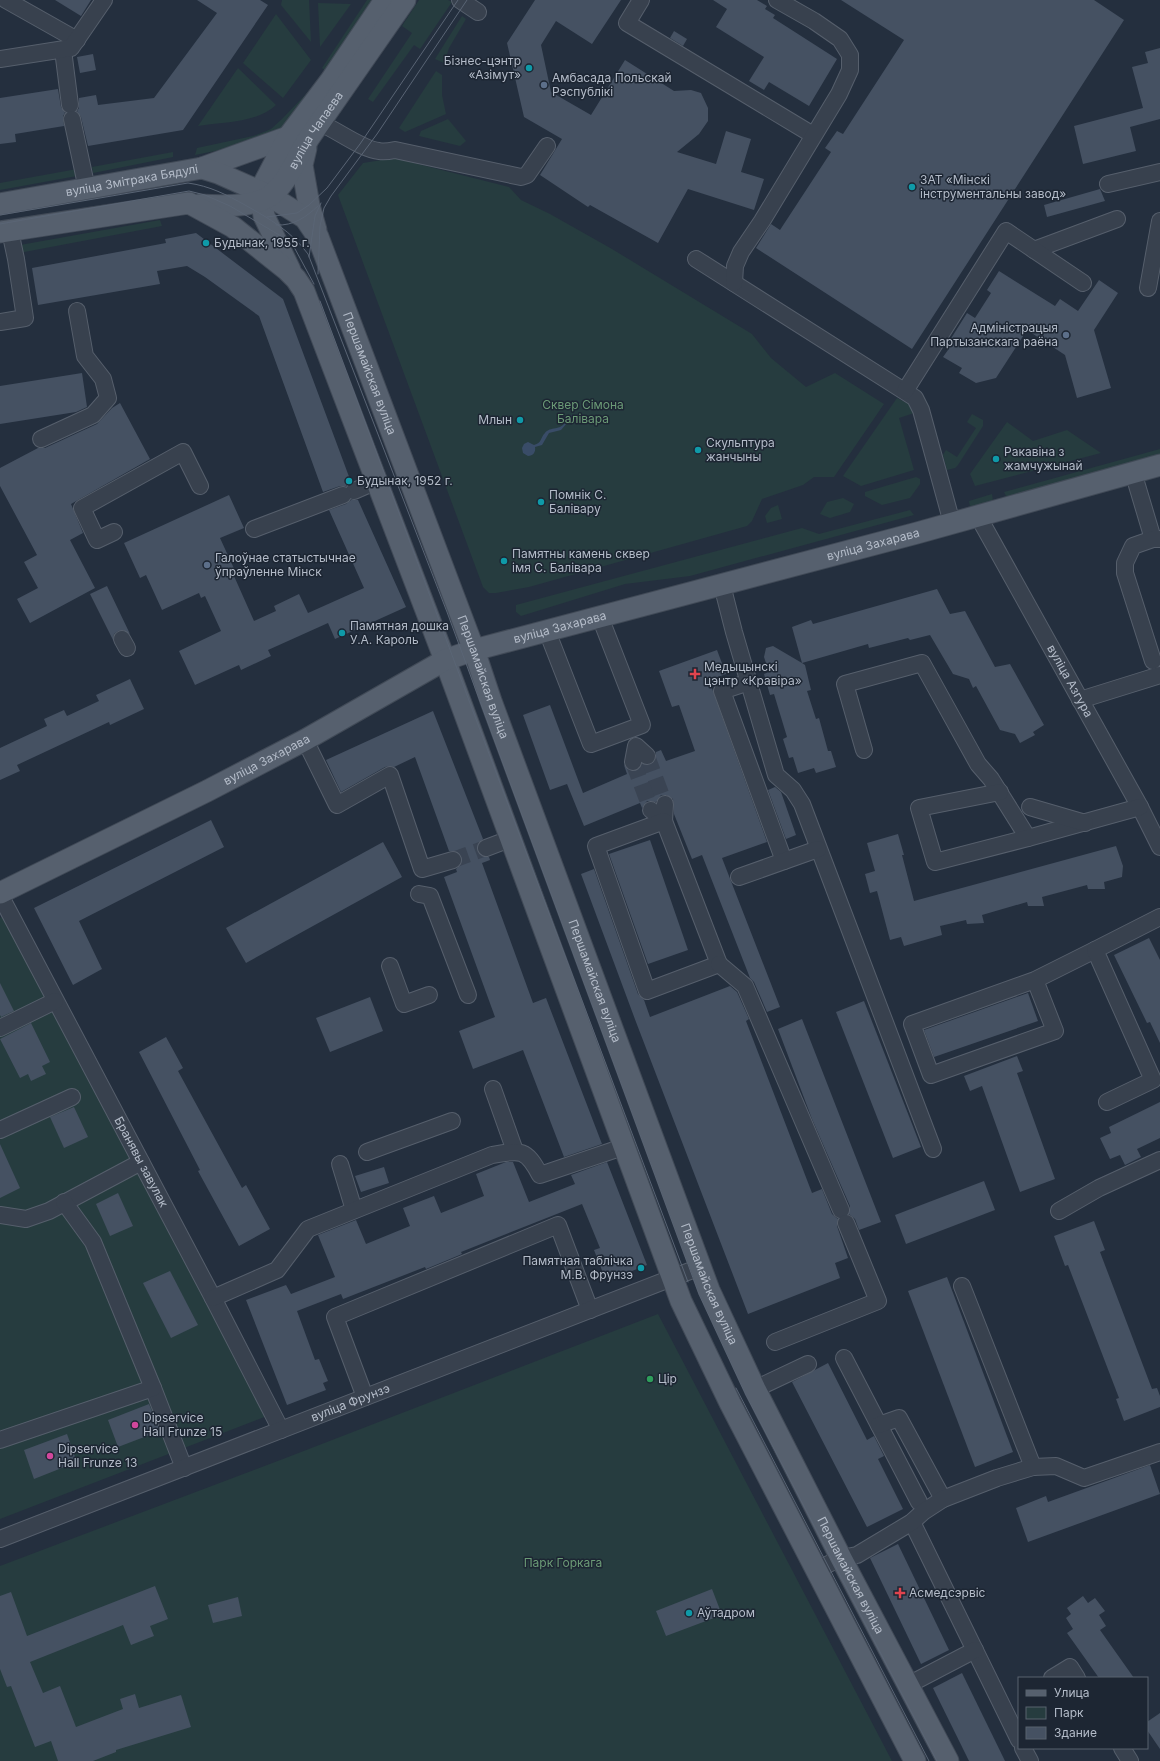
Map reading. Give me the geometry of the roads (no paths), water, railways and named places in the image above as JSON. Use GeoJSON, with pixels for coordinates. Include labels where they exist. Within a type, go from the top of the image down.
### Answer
{"type":"FeatureCollection","features":[{"type":"Feature","properties":{"kind":"main road","name":"вуліца Чапаева"},"geometry":{"type":"LineString","coordinates":[[263,196],[288,137],[330,80],[385,0]]}},
{"type":"Feature","properties":{"kind":"main road","name":"вуліца Чапаева"},"geometry":{"type":"LineString","coordinates":[[263,196],[280,186],[314,131],[404,0]]}},
{"type":"Feature","properties":{"kind":"main road"},"geometry":{"type":"LineString","coordinates":[[314,131],[302,165],[309,205],[318,237]]}},
{"type":"Feature","properties":{"kind":"main road"},"geometry":{"type":"LineString","coordinates":[[202,168],[288,137]]}},
{"type":"Feature","properties":{"kind":"main road","name":"вуліца Змітрака Бядулі"},"geometry":{"type":"LineString","coordinates":[[0,204],[202,168],[218,173],[263,196]]}},
{"type":"Feature","properties":{"kind":"main road"},"geometry":{"type":"LineString","coordinates":[[194,205],[230,206],[263,196],[264,216],[294,277],[304,291],[445,660],[680,1301],[816,1570],[915,1761]]}},
{"type":"Feature","properties":{"kind":"main road","name":"Першамайская вуліца"},"geometry":{"type":"LineString","coordinates":[[263,196],[305,218],[318,237],[474,650],[491,701],[709,1290],[755,1389],[841,1558],[948,1761]]}},
{"type":"Feature","properties":{"kind":"main road"},"geometry":{"type":"LineString","coordinates":[[5,231],[190,203],[233,227],[294,277]]}},
{"type":"Feature","properties":{"kind":"main road","name":"вуліца Захарава"},"geometry":{"type":"LineString","coordinates":[[0,894],[207,791],[304,740],[445,660],[474,650],[978,516],[1160,465]]}},
{"type":"Feature","properties":{"kind":"street"},"geometry":{"type":"LineString","coordinates":[[6,0],[77,40]]}},
{"type":"Feature","properties":{"kind":"street"},"geometry":{"type":"LineString","coordinates":[[0,59],[71,48],[104,0]]}},
{"type":"Feature","properties":{"kind":"street"},"geometry":{"type":"LineString","coordinates":[[460,0],[478,12]]}},
{"type":"Feature","properties":{"kind":"street"},"geometry":{"type":"LineString","coordinates":[[641,0],[627,23],[813,135]]}},
{"type":"Feature","properties":{"kind":"street"},"geometry":{"type":"LineString","coordinates":[[734,283],[735,266],[741,252],[762,221],[839,94],[850,70],[850,55],[840,39],[814,21],[777,0]]}},
{"type":"Feature","properties":{"kind":"street"},"geometry":{"type":"LineString","coordinates":[[62,50],[71,112],[87,189]]}},
{"type":"Feature","properties":{"kind":"street"},"geometry":{"type":"LineString","coordinates":[[314,131],[333,128],[367,148],[379,151],[395,150],[521,176],[527,175],[547,146]]}},
{"type":"Feature","properties":{"kind":"street"},"geometry":{"type":"LineString","coordinates":[[1108,184],[1160,172]]}},
{"type":"Feature","properties":{"kind":"street"},"geometry":{"type":"LineString","coordinates":[[1034,250],[1117,219]]}},
{"type":"Feature","properties":{"kind":"street"},"geometry":{"type":"LineString","coordinates":[[1148,288],[1160,221]]}},
{"type":"Feature","properties":{"kind":"street"},"geometry":{"type":"LineString","coordinates":[[0,322],[25,318],[16,259],[5,231]]}},
{"type":"Feature","properties":{"kind":"street"},"geometry":{"type":"LineString","coordinates":[[905,391],[1006,231],[1083,283]]}},
{"type":"Feature","properties":{"kind":"street"},"geometry":{"type":"LineString","coordinates":[[696,259],[915,398],[921,410],[952,523]]}},
{"type":"Feature","properties":{"kind":"street"},"geometry":{"type":"LineString","coordinates":[[41,440],[93,415],[108,398],[103,379],[86,356],[77,311]]}},
{"type":"Feature","properties":{"kind":"street"},"geometry":{"type":"LineString","coordinates":[[114,532],[97,540],[82,508],[183,452],[200,486]]}},
{"type":"Feature","properties":{"kind":"street"},"geometry":{"type":"LineString","coordinates":[[1080,700],[1157,668],[1125,573],[1125,563],[1133,546],[1156,539],[1134,472]]}},
{"type":"Feature","properties":{"kind":"street"},"geometry":{"type":"LineString","coordinates":[[254,529],[377,481]]}},
{"type":"Feature","properties":{"kind":"street","name":"вуліца Азгура"},"geometry":{"type":"LineString","coordinates":[[978,516],[1140,807],[1160,846]]}},
{"type":"Feature","properties":{"kind":"street"},"geometry":{"type":"LineString","coordinates":[[722,585],[776,775],[792,790],[802,804],[933,1149]]}},
{"type":"Feature","properties":{"kind":"street"},"geometry":{"type":"LineString","coordinates":[[547,631],[591,744],[642,725],[600,617]]}},
{"type":"Feature","properties":{"kind":"street"},"geometry":{"type":"LineString","coordinates":[[864,750],[845,684],[922,663],[978,764],[1000,792],[1028,838]]}},
{"type":"Feature","properties":{"kind":"street"},"geometry":{"type":"LineString","coordinates":[[749,682],[722,690],[784,861]]}},
{"type":"Feature","properties":{"kind":"street"},"geometry":{"type":"LineString","coordinates":[[630,730],[639,755]]}},
{"type":"Feature","properties":{"kind":"street"},"geometry":{"type":"LineString","coordinates":[[304,740],[337,805],[390,776],[422,869],[452,860]]}},
{"type":"Feature","properties":{"kind":"street"},"geometry":{"type":"LineString","coordinates":[[1000,792],[919,808],[935,862],[1085,823],[1140,807]]}},
{"type":"Feature","properties":{"kind":"street"},"geometry":{"type":"LineString","coordinates":[[658,807],[720,964],[745,986],[878,1301],[775,1342]]}},
{"type":"Feature","properties":{"kind":"street"},"geometry":{"type":"LineString","coordinates":[[1030,807],[1085,823]]}},
{"type":"Feature","properties":{"kind":"street"},"geometry":{"type":"LineString","coordinates":[[664,821],[596,846],[647,991],[720,964]]}},
{"type":"Feature","properties":{"kind":"street"},"geometry":{"type":"LineString","coordinates":[[486,848],[510,839]]}},
{"type":"Feature","properties":{"kind":"street"},"geometry":{"type":"LineString","coordinates":[[739,877],[818,849]]}},
{"type":"Feature","properties":{"kind":"street","name":"Бранявы завулак"},"geometry":{"type":"LineString","coordinates":[[0,894],[281,1430]]}},
{"type":"Feature","properties":{"kind":"street"},"geometry":{"type":"LineString","coordinates":[[419,894],[430,896],[468,996]]}},
{"type":"Feature","properties":{"kind":"street"},"geometry":{"type":"LineString","coordinates":[[1035,980],[1054,1031],[930,1075],[912,1024],[1035,980],[1160,917]]}},
{"type":"Feature","properties":{"kind":"street"},"geometry":{"type":"LineString","coordinates":[[1095,950],[1153,1080],[1107,1102]]}},
{"type":"Feature","properties":{"kind":"street"},"geometry":{"type":"LineString","coordinates":[[390,966],[404,1004],[429,995]]}},
{"type":"Feature","properties":{"kind":"street"},"geometry":{"type":"LineString","coordinates":[[0,1028],[55,1001]]}},
{"type":"Feature","properties":{"kind":"street"},"geometry":{"type":"LineString","coordinates":[[493,1089],[515,1151]]}},
{"type":"Feature","properties":{"kind":"street"},"geometry":{"type":"LineString","coordinates":[[0,1130],[72,1097]]}},
{"type":"Feature","properties":{"kind":"street"},"geometry":{"type":"LineString","coordinates":[[367,1152],[452,1121]]}},
{"type":"Feature","properties":{"kind":"street"},"geometry":{"type":"LineString","coordinates":[[213,1298],[277,1270],[308,1229],[492,1155],[515,1151],[532,1159],[540,1175],[623,1147]]}},
{"type":"Feature","properties":{"kind":"street"},"geometry":{"type":"LineString","coordinates":[[1059,1211],[1098,1188],[1160,1160]]}},
{"type":"Feature","properties":{"kind":"street"},"geometry":{"type":"LineString","coordinates":[[0,1215],[26,1219],[49,1211],[141,1162]]}},
{"type":"Feature","properties":{"kind":"street"},"geometry":{"type":"LineString","coordinates":[[340,1164],[354,1210]]}},
{"type":"Feature","properties":{"kind":"street"},"geometry":{"type":"LineString","coordinates":[[64,1202],[93,1242],[184,1468]]}},
{"type":"Feature","properties":{"kind":"street"},"geometry":{"type":"LineString","coordinates":[[365,1397],[335,1317],[558,1225],[590,1310]]}},
{"type":"Feature","properties":{"kind":"street","name":"вуліца Фрунзэ"},"geometry":{"type":"LineString","coordinates":[[0,1539],[700,1267]]}},
{"type":"Feature","properties":{"kind":"street"},"geometry":{"type":"LineString","coordinates":[[962,1286],[1033,1467]]}},
{"type":"Feature","properties":{"kind":"street"},"geometry":{"type":"LineString","coordinates":[[844,1358],[919,1502]]}},
{"type":"Feature","properties":{"kind":"street"},"geometry":{"type":"LineString","coordinates":[[755,1389],[808,1364]]}},
{"type":"Feature","properties":{"kind":"street"},"geometry":{"type":"LineString","coordinates":[[0,1440],[152,1388]]}},
{"type":"Feature","properties":{"kind":"street"},"geometry":{"type":"LineString","coordinates":[[879,1425],[899,1418],[943,1499]]}},
{"type":"Feature","properties":{"kind":"street"},"geometry":{"type":"LineString","coordinates":[[816,1570],[841,1558],[857,1555],[912,1522],[923,1512],[943,1499],[997,1478],[1033,1467],[1056,1466],[1084,1478],[1160,1452]]}},
{"type":"Feature","properties":{"kind":"street"},"geometry":{"type":"LineString","coordinates":[[912,1522],[1018,1738]]}},
{"type":"Feature","properties":{"kind":"street"},"geometry":{"type":"LineString","coordinates":[[908,1685],[975,1650]]}},
{"type":"Feature","properties":{"kind":"street"},"geometry":{"type":"LineString","coordinates":[[1054,1677],[1070,1667],[1076,1677]]}},
{"type":"Feature","properties":{"kind":"street"},"geometry":{"type":"LineString","coordinates":[[1024,1749],[1030,1761]]}},
{"type":"Feature","properties":{"kind":"street"},"geometry":{"type":"LineString","coordinates":[[1123,1749],[1130,1761]]}},
{"type":"Feature","properties":{"kind":"water"},"geometry":{"type":"Polygon","coordinates":[[[571,415],[575,419],[573,423],[567,423],[561,430],[549,433],[542,445],[535,447],[535,452],[533,454],[528,456],[523,453],[522,448],[524,444],[528,442],[534,445],[537,444],[547,431],[561,427],[565,422],[566,416],[571,415]]]}},
{"type":"Feature","properties":{"kind":"tunnel"},"geometry":{"type":"LineString","coordinates":[[647,756],[665,804]]}},
{"type":"Feature","properties":{"kind":"tunnel"},"geometry":{"type":"LineString","coordinates":[[633,762],[651,810]]}},
{"type":"Feature","properties":{"kind":"tunnel"},"geometry":{"type":"LineString","coordinates":[[453,860],[486,848]]}},
{"type":"Feature","properties":{"kind":"tram line"},"geometry":{"type":"LineString","coordinates":[[267,217],[297,213],[309,205],[327,188],[360,144],[458,0]]}},
{"type":"Feature","properties":{"kind":"tram line"},"geometry":{"type":"LineString","coordinates":[[318,274],[320,226],[324,208],[331,196],[377,134],[467,0]]}},
{"type":"Feature","properties":{"kind":"tram line"},"geometry":{"type":"LineString","coordinates":[[0,215],[188,183],[204,186],[218,191],[263,215],[287,232],[308,254],[447,612],[699,1294],[746,1395],[937,1761]]}},
{"type":"Feature","properties":{"kind":"tram line"},"geometry":{"type":"LineString","coordinates":[[0,224],[189,191],[205,195],[230,206],[286,239],[294,247],[314,284]]}},
{"type":"Feature","properties":{"kind":"tram line"},"geometry":{"type":"LineString","coordinates":[[309,257],[315,216],[321,203]]}},
{"type":"Feature","properties":{"kind":"tram line"},"geometry":{"type":"LineString","coordinates":[[276,225],[288,224],[299,220],[318,206]]}},
{"type":"Feature","properties":{"kind":"tram line"},"geometry":{"type":"LineString","coordinates":[[320,301],[688,1282]]}},
{"type":"Feature","properties":{"kind":"tram line"},"geometry":{"type":"LineString","coordinates":[[736,1388],[929,1761]]}},
{"type":"Feature","properties":{"kind":"place","name":"Бізнес-цэнтр «Азімут»"},"geometry":{"type":"Point","coordinates":[529,68]}},
{"type":"Feature","properties":{"kind":"place","name":"Амбасада Польскай Рэспублікі"},"geometry":{"type":"Point","coordinates":[544,85]}},
{"type":"Feature","properties":{"kind":"place","name":"ЗАТ «Мінскі інструментальны завод»"},"geometry":{"type":"Point","coordinates":[912,187]}},
{"type":"Feature","properties":{"kind":"place","name":"Будынак, 1955 г."},"geometry":{"type":"Point","coordinates":[206,243]}},
{"type":"Feature","properties":{"kind":"place","name":"Адміністрацыя Партызанскага раёна"},"geometry":{"type":"Point","coordinates":[1066,335]}},
{"type":"Feature","properties":{"kind":"place","name":"Млын"},"geometry":{"type":"Point","coordinates":[520,420]}},
{"type":"Feature","properties":{"kind":"place","name":"Скульптура жанчыны"},"geometry":{"type":"Point","coordinates":[698,450]}},
{"type":"Feature","properties":{"kind":"place","name":"Ракавіна з жамчужынай"},"geometry":{"type":"Point","coordinates":[996,459]}},
{"type":"Feature","properties":{"kind":"place","name":"Будынак, 1952 г."},"geometry":{"type":"Point","coordinates":[349,481]}},
{"type":"Feature","properties":{"kind":"place","name":"Помнік С. Балівару"},"geometry":{"type":"Point","coordinates":[541,502]}},
{"type":"Feature","properties":{"kind":"place","name":"Памятны камень сквер імя С. Балівара"},"geometry":{"type":"Point","coordinates":[504,561]}},
{"type":"Feature","properties":{"kind":"place","name":"Галоўнае статыстычнае ўпраўленне Мінск"},"geometry":{"type":"Point","coordinates":[207,565]}},
{"type":"Feature","properties":{"kind":"place","name":"Памятная дошка У.А. Кароль"},"geometry":{"type":"Point","coordinates":[342,633]}},
{"type":"Feature","properties":{"kind":"place","name":"Медыцынскі цэнтр «Кравіра»"},"geometry":{"type":"Point","coordinates":[695,674]}},
{"type":"Feature","properties":{"kind":"place","name":"Памятная таблічка М.В. Фрунзэ"},"geometry":{"type":"Point","coordinates":[641,1268]}},
{"type":"Feature","properties":{"kind":"place","name":"Цір"},"geometry":{"type":"Point","coordinates":[650,1379]}},
{"type":"Feature","properties":{"kind":"place","name":"Dipservice Hall Frunze 15"},"geometry":{"type":"Point","coordinates":[135,1425]}},
{"type":"Feature","properties":{"kind":"place","name":"Dipservice Hall Frunze 13"},"geometry":{"type":"Point","coordinates":[50,1456]}},
{"type":"Feature","properties":{"kind":"place","name":"Асмедсэрвіс"},"geometry":{"type":"Point","coordinates":[900,1593]}},
{"type":"Feature","properties":{"kind":"place","name":"Аўтадром"},"geometry":{"type":"Point","coordinates":[689,1613]}},
{"type":"Feature","properties":{"kind":"park label","name":"Сквер Сімона Балівара"},"geometry":{"type":"Point","coordinates":[583,412]}},
{"type":"Feature","properties":{"kind":"park label","name":"Парк Горкага"},"geometry":{"type":"Point","coordinates":[563,1563]}}]}
